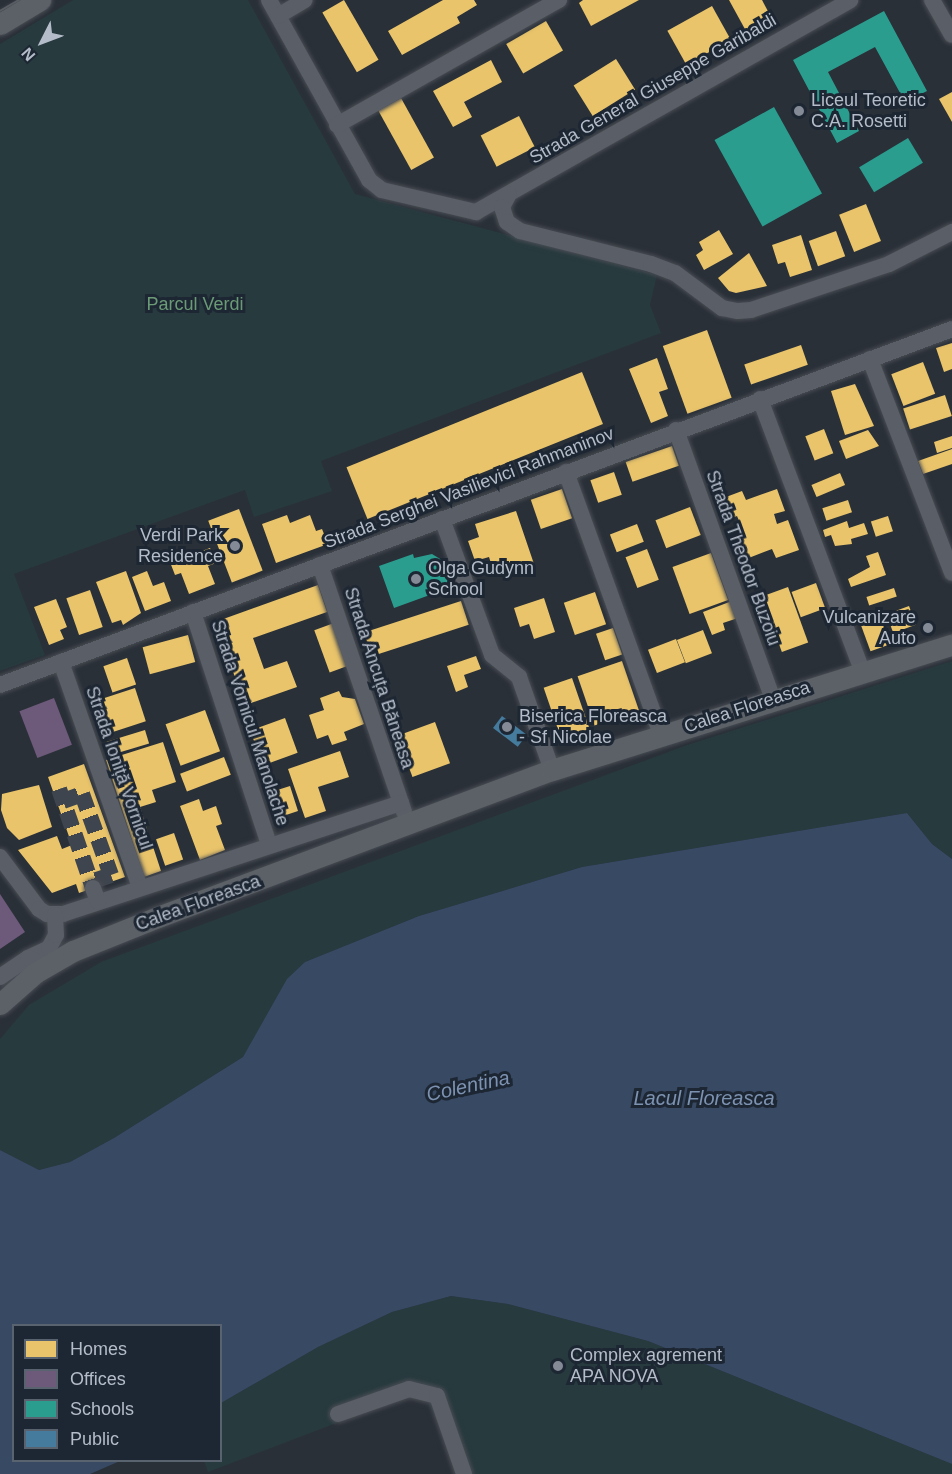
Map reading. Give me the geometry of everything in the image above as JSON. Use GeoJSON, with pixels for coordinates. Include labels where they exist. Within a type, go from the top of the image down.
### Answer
{"type":"FeatureCollection","features":[{"type":"Feature","properties":{"kind":"main road"},"geometry":{"type":"LineString","coordinates":[[0,24],[40,0]]}},
{"type":"Feature","properties":{"kind":"main road","name":"Calea Floreasca"},"geometry":{"type":"LineString","coordinates":[[0,1004],[49,965],[98,940],[552,771],[772,699],[952,645]]}},
{"type":"Feature","properties":{"kind":"street"},"geometry":{"type":"LineString","coordinates":[[269,0],[337,125],[559,0]]}},
{"type":"Feature","properties":{"kind":"street"},"geometry":{"type":"LineString","coordinates":[[278,16],[305,0]]}},
{"type":"Feature","properties":{"kind":"street"},"geometry":{"type":"LineString","coordinates":[[932,0],[952,35]]}},
{"type":"Feature","properties":{"kind":"street","name":"Strada General Giuseppe Garibaldi"},"geometry":{"type":"LineString","coordinates":[[337,125],[375,185],[476,212],[838,3]]}},
{"type":"Feature","properties":{"kind":"street"},"geometry":{"type":"LineString","coordinates":[[509,194],[502,207],[507,222],[520,231],[651,264],[675,273],[722,308],[738,311],[750,310],[873,270],[952,232]]}},
{"type":"Feature","properties":{"kind":"street","name":"Strada Serghei Vasilievici Rahmaninov"},"geometry":{"type":"LineString","coordinates":[[0,685],[676,430],[952,329]]}},
{"type":"Feature","properties":{"kind":"street"},"geometry":{"type":"LineString","coordinates":[[870,359],[952,573]]}},
{"type":"Feature","properties":{"kind":"street"},"geometry":{"type":"LineString","coordinates":[[760,399],[862,671]]}},
{"type":"Feature","properties":{"kind":"street","name":"Strada Theodor Buzoiu"},"geometry":{"type":"LineString","coordinates":[[676,430],[772,699]]}},
{"type":"Feature","properties":{"kind":"street"},"geometry":{"type":"LineString","coordinates":[[566,472],[661,735]]}},
{"type":"Feature","properties":{"kind":"street"},"geometry":{"type":"LineString","coordinates":[[442,519],[492,655],[519,677],[552,771]]}},
{"type":"Feature","properties":{"kind":"street","name":"Strada Ancuța Băneasa"},"geometry":{"type":"LineString","coordinates":[[320,565],[400,803]]}},
{"type":"Feature","properties":{"kind":"street","name":"Strada Vornicul Manolache"},"geometry":{"type":"LineString","coordinates":[[193,612],[269,845]]}},
{"type":"Feature","properties":{"kind":"street","name":"Strada Ioniță Vornicul"},"geometry":{"type":"LineString","coordinates":[[61,662],[140,888]]}},
{"type":"Feature","properties":{"kind":"street"},"geometry":{"type":"LineString","coordinates":[[400,803],[404,826]]}},
{"type":"Feature","properties":{"kind":"street","name":"Calea Floreasca"},"geometry":{"type":"LineString","coordinates":[[55,915],[96,895],[140,888],[400,803]]}},
{"type":"Feature","properties":{"kind":"street"},"geometry":{"type":"LineString","coordinates":[[382,809],[404,826]]}},
{"type":"Feature","properties":{"kind":"street"},"geometry":{"type":"LineString","coordinates":[[0,857],[39,909],[55,915],[56,935],[48,948],[27,958],[0,977]]}},
{"type":"Feature","properties":{"kind":"street"},"geometry":{"type":"LineString","coordinates":[[27,958],[49,965]]}},
{"type":"Feature","properties":{"kind":"street"},"geometry":{"type":"LineString","coordinates":[[338,1414],[409,1389],[437,1396],[464,1474]]}},
{"type":"Feature","properties":{"kind":"green space","name":"Parcul Verdi"},"geometry":{"type":"Polygon","coordinates":[[[73,0],[248,0],[355,194],[657,275],[650,305],[661,333],[321,461],[332,491],[254,517],[245,490],[14,574],[45,655],[0,671],[0,44],[73,0]]]}},
{"type":"Feature","properties":{"kind":"green space"},"geometry":{"type":"Polygon","coordinates":[[[952,661],[952,859],[932,844],[907,813],[582,867],[419,916],[305,962],[243,1057],[114,1138],[70,1162],[39,1170],[0,1150],[0,1039],[29,1005],[101,962],[687,745],[952,661]]]}},
{"type":"Feature","properties":{"kind":"green space","name":"Complex agrement APA NOVA"},"geometry":{"type":"Polygon","coordinates":[[[451,1296],[508,1304],[648,1341],[952,1464],[952,1474],[461,1474],[425,1395],[415,1393],[208,1472],[204,1462],[222,1462],[222,1402],[318,1347],[392,1312],[451,1296]]]}},
{"type":"Feature","properties":{"kind":"water","name":"Lacul Floreasca"},"geometry":{"type":"Polygon","coordinates":[[[907,813],[932,844],[952,859],[952,1464],[648,1341],[508,1304],[451,1296],[392,1312],[318,1347],[222,1402],[222,1324],[12,1324],[12,1462],[118,1462],[90,1474],[0,1474],[0,1150],[39,1170],[70,1162],[114,1138],[243,1057],[287,979],[305,962],[419,916],[582,867],[907,813]]]}},
{"type":"Feature","properties":{"kind":"building: Homes"},"geometry":{"type":"Polygon","coordinates":[[[344,0],[378,60],[357,72],[322,12],[344,0]]]}},
{"type":"Feature","properties":{"kind":"building: Homes"},"geometry":{"type":"Polygon","coordinates":[[[443,0],[474,0],[477,5],[457,17],[460,23],[402,55],[388,31],[443,0]]]}},
{"type":"Feature","properties":{"kind":"building: Homes"},"geometry":{"type":"Polygon","coordinates":[[[583,0],[639,0],[591,26],[579,3],[583,0]]]}},
{"type":"Feature","properties":{"kind":"building: Homes"},"geometry":{"type":"Polygon","coordinates":[[[729,0],[762,0],[771,17],[746,31],[729,0]]]}},
{"type":"Feature","properties":{"kind":"building: Homes"},"geometry":{"type":"Polygon","coordinates":[[[712,6],[731,40],[686,65],[667,31],[712,6]]]}},
{"type":"Feature","properties":{"kind":"building: Homes"},"geometry":{"type":"Polygon","coordinates":[[[546,21],[563,50],[523,73],[506,44],[546,21]]]}},
{"type":"Feature","properties":{"kind":"building: Homes"},"geometry":{"type":"Polygon","coordinates":[[[616,59],[635,90],[593,116],[574,85],[616,59]]]}},
{"type":"Feature","properties":{"kind":"building: Homes"},"geometry":{"type":"Polygon","coordinates":[[[491,60],[502,82],[464,102],[472,117],[453,127],[433,91],[491,60]]]}},
{"type":"Feature","properties":{"kind":"building: Homes"},"geometry":{"type":"Polygon","coordinates":[[[952,92],[952,122],[939,99],[952,92]]]}},
{"type":"Feature","properties":{"kind":"building: Homes"},"geometry":{"type":"Polygon","coordinates":[[[401,98],[434,157],[411,170],[378,111],[401,98]]]}},
{"type":"Feature","properties":{"kind":"building: Homes"},"geometry":{"type":"Polygon","coordinates":[[[519,116],[535,147],[497,167],[481,136],[519,116]]]}},
{"type":"Feature","properties":{"kind":"building: Homes"},"geometry":{"type":"Polygon","coordinates":[[[866,204],[881,241],[854,252],[839,215],[866,204]]]}},
{"type":"Feature","properties":{"kind":"building: Homes"},"geometry":{"type":"Polygon","coordinates":[[[719,230],[733,254],[704,270],[696,255],[703,250],[699,242],[719,230]]]}},
{"type":"Feature","properties":{"kind":"building: Homes"},"geometry":{"type":"Polygon","coordinates":[[[836,231],[845,256],[818,266],[809,241],[836,231]]]}},
{"type":"Feature","properties":{"kind":"building: Homes"},"geometry":{"type":"Polygon","coordinates":[[[801,235],[812,270],[790,277],[785,262],[778,264],[772,245],[801,235]]]}},
{"type":"Feature","properties":{"kind":"building: Homes"},"geometry":{"type":"Polygon","coordinates":[[[749,253],[767,286],[736,293],[729,291],[718,278],[749,253]]]}},
{"type":"Feature","properties":{"kind":"building: Homes"},"geometry":{"type":"Polygon","coordinates":[[[707,330],[732,398],[687,414],[663,346],[707,330]]]}},
{"type":"Feature","properties":{"kind":"building: Homes"},"geometry":{"type":"Polygon","coordinates":[[[952,343],[952,369],[944,372],[936,348],[952,343]]]}},
{"type":"Feature","properties":{"kind":"building: Homes"},"geometry":{"type":"Polygon","coordinates":[[[801,345],[808,365],[751,384],[744,365],[801,345]]]}},
{"type":"Feature","properties":{"kind":"building: Homes"},"geometry":{"type":"Polygon","coordinates":[[[657,358],[668,389],[659,392],[668,416],[651,423],[629,369],[657,358]]]}},
{"type":"Feature","properties":{"kind":"building: Homes"},"geometry":{"type":"Polygon","coordinates":[[[923,362],[935,394],[903,406],[891,374],[923,362]]]}},
{"type":"Feature","properties":{"kind":"building: Homes"},"geometry":{"type":"Polygon","coordinates":[[[582,372],[603,424],[367,519],[346,467],[582,372]]]}},
{"type":"Feature","properties":{"kind":"building: Homes"},"geometry":{"type":"Polygon","coordinates":[[[855,384],[874,426],[845,435],[831,391],[855,384]]]}},
{"type":"Feature","properties":{"kind":"building: Homes"},"geometry":{"type":"Polygon","coordinates":[[[945,395],[952,416],[910,430],[903,409],[945,395]]]}},
{"type":"Feature","properties":{"kind":"building: Homes"},"geometry":{"type":"Polygon","coordinates":[[[824,429],[833,453],[815,460],[805,436],[824,429]]]}},
{"type":"Feature","properties":{"kind":"building: Homes"},"geometry":{"type":"Polygon","coordinates":[[[868,430],[879,446],[846,459],[839,441],[868,430]]]}},
{"type":"Feature","properties":{"kind":"building: Homes"},"geometry":{"type":"Polygon","coordinates":[[[952,436],[952,448],[937,453],[934,442],[952,436]]]}},
{"type":"Feature","properties":{"kind":"building: Homes"},"geometry":{"type":"Polygon","coordinates":[[[672,446],[679,466],[633,482],[626,462],[672,446]]]}},
{"type":"Feature","properties":{"kind":"building: Homes"},"geometry":{"type":"Polygon","coordinates":[[[952,449],[952,464],[923,474],[918,461],[952,449]]]}},
{"type":"Feature","properties":{"kind":"building: Homes"},"geometry":{"type":"Polygon","coordinates":[[[614,472],[622,495],[598,503],[590,480],[614,472]]]}},
{"type":"Feature","properties":{"kind":"building: Homes"},"geometry":{"type":"Polygon","coordinates":[[[840,473],[845,485],[817,497],[811,485],[840,473]]]}},
{"type":"Feature","properties":{"kind":"building: Homes"},"geometry":{"type":"Polygon","coordinates":[[[562,489],[572,518],[541,529],[531,500],[562,489]]]}},
{"type":"Feature","properties":{"kind":"building: Homes"},"geometry":{"type":"Polygon","coordinates":[[[777,489],[785,511],[774,514],[777,524],[788,520],[799,550],[776,558],[772,549],[741,561],[729,530],[741,525],[737,516],[725,521],[718,500],[742,491],[746,500],[777,489]]]}},
{"type":"Feature","properties":{"kind":"building: Homes"},"geometry":{"type":"Polygon","coordinates":[[[848,500],[852,512],[826,521],[822,508],[848,500]]]}},
{"type":"Feature","properties":{"kind":"building: Homes"},"geometry":{"type":"Polygon","coordinates":[[[690,507],[701,535],[666,548],[655,520],[690,507]]]}},
{"type":"Feature","properties":{"kind":"building: Homes","name":"Verdi Park Residence"},"geometry":{"type":"Polygon","coordinates":[[[239,509],[263,571],[232,582],[208,521],[239,509]]]}},
{"type":"Feature","properties":{"kind":"building: Homes"},"geometry":{"type":"Polygon","coordinates":[[[516,511],[534,564],[495,576],[489,557],[475,561],[468,541],[479,537],[475,524],[516,511]]]}},
{"type":"Feature","properties":{"kind":"building: Homes"},"geometry":{"type":"Polygon","coordinates":[[[287,515],[290,523],[310,515],[316,531],[322,529],[328,544],[276,563],[262,524],[287,515]]]}},
{"type":"Feature","properties":{"kind":"building: Homes"},"geometry":{"type":"Polygon","coordinates":[[[888,516],[893,531],[876,537],[871,522],[888,516]]]}},
{"type":"Feature","properties":{"kind":"building: Homes"},"geometry":{"type":"Polygon","coordinates":[[[847,521],[849,528],[864,523],[868,534],[851,539],[852,544],[835,546],[831,535],[825,537],[823,530],[847,521]]]}},
{"type":"Feature","properties":{"kind":"building: Homes"},"geometry":{"type":"Polygon","coordinates":[[[637,524],[644,542],[617,552],[610,534],[637,524]]]}},
{"type":"Feature","properties":{"kind":"building: Homes"},"geometry":{"type":"Polygon","coordinates":[[[210,548],[216,563],[208,566],[215,584],[189,594],[181,573],[175,575],[168,557],[183,551],[186,557],[210,548]]]}},
{"type":"Feature","properties":{"kind":"building: Homes"},"geometry":{"type":"Polygon","coordinates":[[[647,549],[659,580],[637,588],[626,557],[647,549]]]}},
{"type":"Feature","properties":{"kind":"building: Homes"},"geometry":{"type":"Polygon","coordinates":[[[878,552],[886,575],[851,587],[848,579],[870,567],[866,556],[878,552]]]}},
{"type":"Feature","properties":{"kind":"building: Homes"},"geometry":{"type":"Polygon","coordinates":[[[711,553],[728,600],[690,614],[672,567],[711,553]]]}},
{"type":"Feature","properties":{"kind":"building: Homes"},"geometry":{"type":"Polygon","coordinates":[[[126,571],[141,613],[123,625],[121,620],[112,623],[96,582],[126,571]]]}},
{"type":"Feature","properties":{"kind":"building: Homes"},"geometry":{"type":"Polygon","coordinates":[[[147,571],[153,586],[164,582],[171,601],[145,611],[132,577],[147,571]]]}},
{"type":"Feature","properties":{"kind":"building: Homes"},"geometry":{"type":"Polygon","coordinates":[[[816,583],[825,608],[801,617],[792,592],[816,583]]]}},
{"type":"Feature","properties":{"kind":"building: Homes"},"geometry":{"type":"Polygon","coordinates":[[[318,585],[327,612],[253,638],[264,669],[287,661],[297,687],[245,705],[215,622],[318,585]]]}},
{"type":"Feature","properties":{"kind":"building: Homes"},"geometry":{"type":"Polygon","coordinates":[[[788,587],[808,642],[782,652],[762,597],[788,587]]]}},
{"type":"Feature","properties":{"kind":"building: Homes"},"geometry":{"type":"Polygon","coordinates":[[[894,588],[897,597],[869,606],[866,597],[894,588]]]}},
{"type":"Feature","properties":{"kind":"building: Homes"},"geometry":{"type":"Polygon","coordinates":[[[90,590],[103,627],[79,635],[66,598],[90,590]]]}},
{"type":"Feature","properties":{"kind":"building: Homes"},"geometry":{"type":"Polygon","coordinates":[[[595,592],[606,624],[575,635],[564,603],[595,592]]]}},
{"type":"Feature","properties":{"kind":"building: Homes"},"geometry":{"type":"Polygon","coordinates":[[[544,598],[555,632],[534,639],[529,624],[520,627],[514,608],[544,598]]]}},
{"type":"Feature","properties":{"kind":"building: Homes"},"geometry":{"type":"Polygon","coordinates":[[[56,599],[67,627],[60,630],[64,639],[49,645],[34,607],[56,599]]]}},
{"type":"Feature","properties":{"kind":"building: Homes"},"geometry":{"type":"Polygon","coordinates":[[[461,601],[469,625],[372,656],[364,633],[461,601]]]}},
{"type":"Feature","properties":{"kind":"building: Homes"},"geometry":{"type":"Polygon","coordinates":[[[732,601],[738,618],[723,623],[725,630],[712,635],[703,612],[732,601]]]}},
{"type":"Feature","properties":{"kind":"building: Homes"},"geometry":{"type":"Polygon","coordinates":[[[909,606],[916,625],[893,633],[886,614],[909,606]]]}},
{"type":"Feature","properties":{"kind":"building: Homes"},"geometry":{"type":"Polygon","coordinates":[[[880,616],[890,644],[871,651],[860,623],[880,616]]]}},
{"type":"Feature","properties":{"kind":"building: Homes"},"geometry":{"type":"Polygon","coordinates":[[[334,623],[349,665],[330,672],[314,630],[334,623]]]}},
{"type":"Feature","properties":{"kind":"building: Homes"},"geometry":{"type":"Polygon","coordinates":[[[613,628],[622,654],[605,660],[596,634],[613,628]]]}},
{"type":"Feature","properties":{"kind":"building: Homes"},"geometry":{"type":"Polygon","coordinates":[[[703,630],[712,653],[686,663],[677,640],[703,630]]]}},
{"type":"Feature","properties":{"kind":"building: Homes"},"geometry":{"type":"Polygon","coordinates":[[[188,635],[195,662],[150,674],[143,647],[188,635]]]}},
{"type":"Feature","properties":{"kind":"building: Homes"},"geometry":{"type":"Polygon","coordinates":[[[676,639],[685,662],[657,673],[648,650],[676,639]]]}},
{"type":"Feature","properties":{"kind":"building: Homes"},"geometry":{"type":"Polygon","coordinates":[[[476,656],[481,669],[464,675],[468,687],[456,692],[447,666],[476,656]]]}},
{"type":"Feature","properties":{"kind":"building: Homes"},"geometry":{"type":"Polygon","coordinates":[[[127,658],[136,684],[112,693],[103,666],[127,658]]]}},
{"type":"Feature","properties":{"kind":"building: Homes"},"geometry":{"type":"Polygon","coordinates":[[[622,661],[639,710],[594,725],[578,676],[622,661]]]}},
{"type":"Feature","properties":{"kind":"building: Homes"},"geometry":{"type":"Polygon","coordinates":[[[572,678],[590,729],[561,739],[544,688],[572,678]]]}},
{"type":"Feature","properties":{"kind":"building: Homes"},"geometry":{"type":"Polygon","coordinates":[[[135,688],[146,721],[103,735],[92,702],[135,688]]]}},
{"type":"Feature","properties":{"kind":"building: Homes"},"geometry":{"type":"Polygon","coordinates":[[[339,691],[342,697],[355,699],[364,724],[344,732],[347,740],[332,745],[328,735],[317,739],[309,715],[324,710],[320,698],[339,691]]]}},
{"type":"Feature","properties":{"kind":"building: Homes"},"geometry":{"type":"Polygon","coordinates":[[[205,710],[220,751],[181,766],[166,724],[205,710]]]}},
{"type":"Feature","properties":{"kind":"building: Homes"},"geometry":{"type":"Polygon","coordinates":[[[285,718],[298,753],[263,765],[250,731],[285,718]]]}},
{"type":"Feature","properties":{"kind":"building: Homes"},"geometry":{"type":"Polygon","coordinates":[[[435,722],[450,763],[412,777],[397,736],[435,722]]]}},
{"type":"Feature","properties":{"kind":"building: Homes"},"geometry":{"type":"Polygon","coordinates":[[[145,730],[149,743],[111,755],[107,742],[145,730]]]}},
{"type":"Feature","properties":{"kind":"building: Homes"},"geometry":{"type":"Polygon","coordinates":[[[163,742],[176,782],[152,790],[156,802],[140,807],[161,871],[144,877],[106,760],[163,742]]]}},
{"type":"Feature","properties":{"kind":"building: Homes"},"geometry":{"type":"Polygon","coordinates":[[[340,751],[349,777],[318,787],[326,811],[305,818],[288,769],[340,751]]]}},
{"type":"Feature","properties":{"kind":"building: Homes"},"geometry":{"type":"Polygon","coordinates":[[[224,757],[231,775],[187,792],[180,774],[224,757]]]}},
{"type":"Feature","properties":{"kind":"building: Homes"},"geometry":{"type":"Polygon","coordinates":[[[84,764],[125,877],[79,893],[76,884],[52,893],[18,850],[57,836],[62,849],[72,845],[48,777],[84,764]]]}},
{"type":"Feature","properties":{"kind":"building: Homes"},"geometry":{"type":"Polygon","coordinates":[[[39,785],[52,827],[19,840],[7,828],[1,810],[2,794],[39,785]]]}},
{"type":"Feature","properties":{"kind":"building: Homes"},"geometry":{"type":"Polygon","coordinates":[[[290,786],[298,811],[283,816],[280,808],[274,810],[268,793],[290,786]]]}},
{"type":"Feature","properties":{"kind":"building: Homes"},"geometry":{"type":"Polygon","coordinates":[[[199,799],[203,811],[216,806],[222,824],[216,826],[225,850],[200,860],[180,806],[199,799]]]}},
{"type":"Feature","properties":{"kind":"building: Homes"},"geometry":{"type":"Polygon","coordinates":[[[174,833],[183,859],[165,866],[156,839],[174,833]]]}},
{"type":"Feature","properties":{"kind":"building: Offices"},"geometry":{"type":"Polygon","coordinates":[[[54,698],[72,745],[37,758],[19,711],[54,698]]]}},
{"type":"Feature","properties":{"kind":"building: Offices"},"geometry":{"type":"Polygon","coordinates":[[[0,894],[25,932],[0,949],[0,894]]]}},
{"type":"Feature","properties":{"kind":"building: Schools"},"geometry":{"type":"Polygon","coordinates":[[[884,11],[927,91],[905,102],[875,47],[828,72],[859,131],[837,143],[793,60],[884,11]]]}},
{"type":"Feature","properties":{"kind":"building: Schools"},"geometry":{"type":"Polygon","coordinates":[[[774,107],[822,194],[763,227],[715,140],[774,107]]]}},
{"type":"Feature","properties":{"kind":"building: Schools"},"geometry":{"type":"Polygon","coordinates":[[[908,138],[923,163],[874,192],[859,167],[908,138]]]}},
{"type":"Feature","properties":{"kind":"building: Schools","name":"Olga Gudynn School"},"geometry":{"type":"Polygon","coordinates":[[[413,554],[414,558],[432,554],[445,562],[450,575],[447,583],[438,592],[394,608],[379,566],[413,554]]]}},
{"type":"Feature","properties":{"kind":"building: Public"},"geometry":{"type":"Polygon","coordinates":[[[502,716],[527,735],[518,747],[493,728],[502,716]]]}},
{"type":"Feature","properties":{"kind":"tunnel"},"geometry":{"type":"LineString","coordinates":[[59,789],[93,888]]}},
{"type":"Feature","properties":{"kind":"tunnel"},"geometry":{"type":"LineString","coordinates":[[63,801],[82,794],[111,875],[91,882]]}},
{"type":"Feature","properties":{"kind":"tram line"},"geometry":{"type":"LineString","coordinates":[[0,11],[19,0]]}},
{"type":"Feature","properties":{"kind":"place","name":"Liceul Teoretic C.A. Rosetti"},"geometry":{"type":"Point","coordinates":[799,111]}},
{"type":"Feature","properties":{"kind":"place","name":"Verdi Park Residence"},"geometry":{"type":"Point","coordinates":[235,546]}},
{"type":"Feature","properties":{"kind":"place","name":"Olga Gudynn School"},"geometry":{"type":"Point","coordinates":[416,579]}},
{"type":"Feature","properties":{"kind":"place","name":"Vulcanizare Auto"},"geometry":{"type":"Point","coordinates":[928,628]}},
{"type":"Feature","properties":{"kind":"place","name":"Biserica Floreasca - Sf Nicolae"},"geometry":{"type":"Point","coordinates":[507,727]}},
{"type":"Feature","properties":{"kind":"place","name":"Complex agrement APA NOVA"},"geometry":{"type":"Point","coordinates":[558,1366]}},
{"type":"Feature","properties":{"kind":"water label","name":"Colentina"},"geometry":{"type":"Point","coordinates":[468,1086]}}]}
